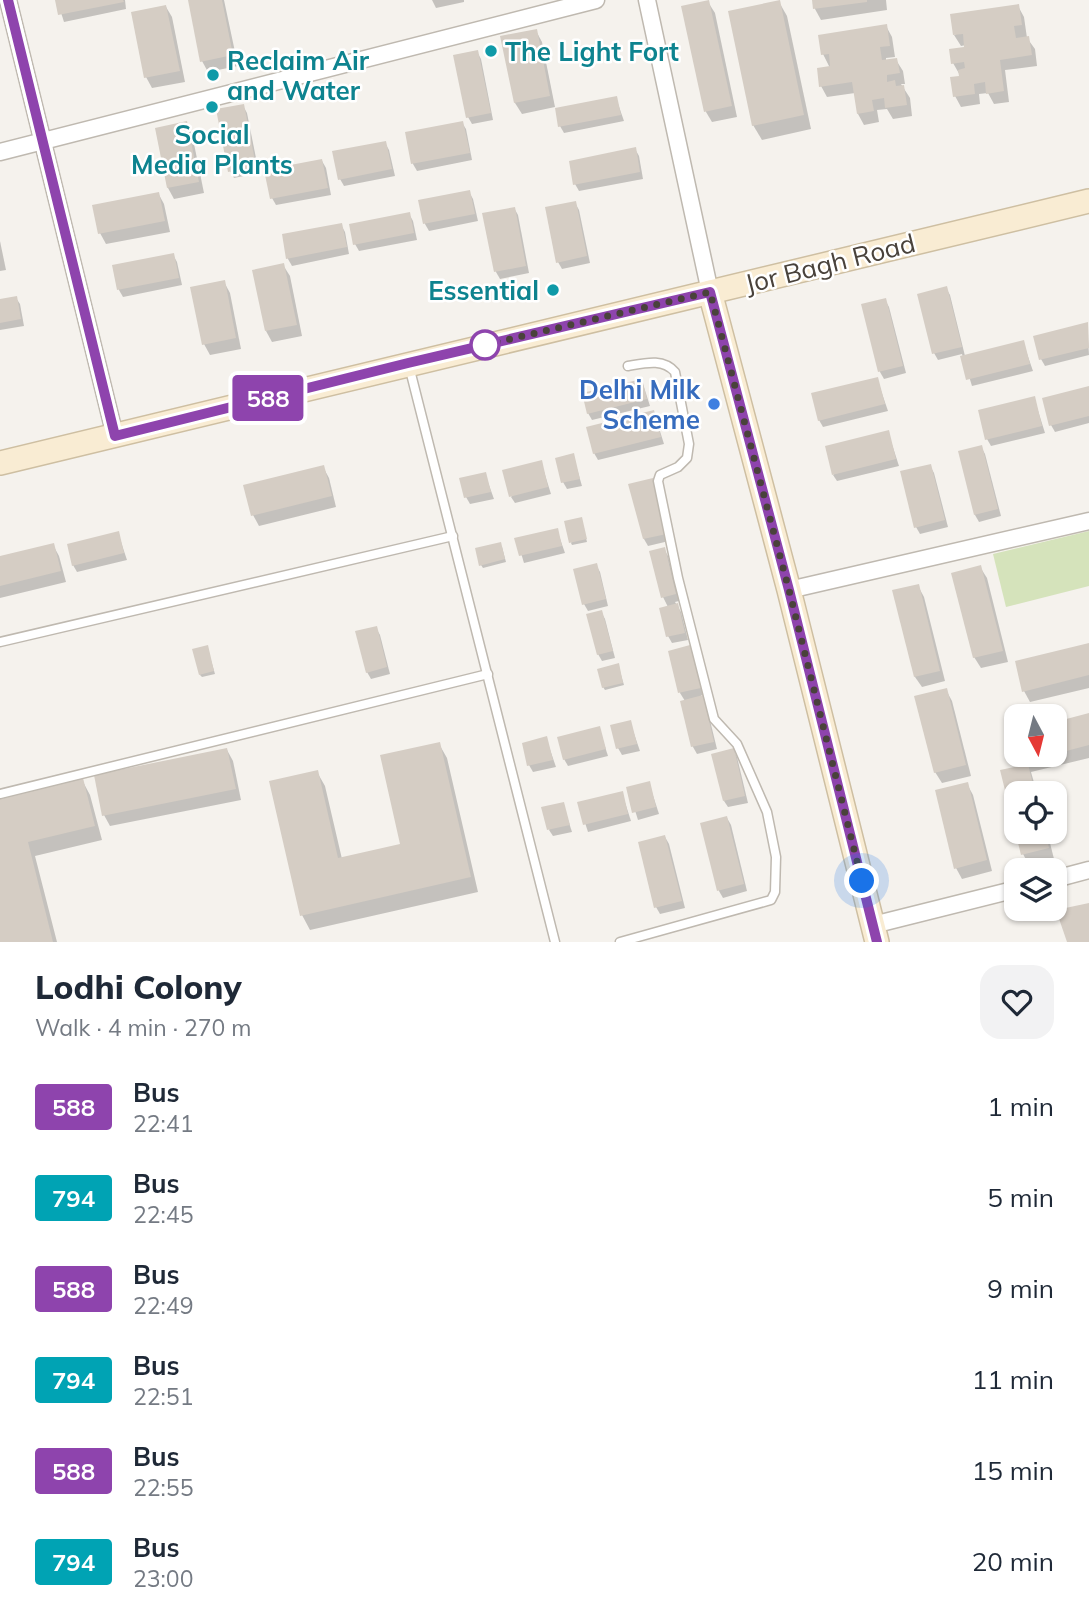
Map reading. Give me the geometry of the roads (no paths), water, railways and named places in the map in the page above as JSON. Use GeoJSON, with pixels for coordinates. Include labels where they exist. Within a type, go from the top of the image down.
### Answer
{"type":"FeatureCollection","features":[{"type":"Feature","properties":{"kind":"street"},"geometry":{"type":"LineString","coordinates":[[8,0],[115,436]]}},
{"type":"Feature","properties":{"kind":"street"},"geometry":{"type":"LineString","coordinates":[[0,152],[596,0]]}},
{"type":"Feature","properties":{"kind":"street"},"geometry":{"type":"LineString","coordinates":[[647,0],[710,292],[789,590],[875,933],[1004,893]]}},
{"type":"Feature","properties":{"kind":"street","name":"Jor Bagh Road"},"geometry":{"type":"LineString","coordinates":[[0,463],[1089,201]]}},
{"type":"Feature","properties":{"kind":"street"},"geometry":{"type":"LineString","coordinates":[[789,590],[1089,521]]}},
{"type":"Feature","properties":{"kind":"street"},"geometry":{"type":"LineString","coordinates":[[1067,876],[1089,870]]}},
{"type":"Feature","properties":{"kind":"lane"},"geometry":{"type":"LineString","coordinates":[[620,942],[771,900],[775,892],[776,857],[767,812],[737,744],[714,719],[670,539],[658,481],[660,475],[678,467],[687,458],[689,444],[675,372],[668,365],[654,362],[628,366]]}},
{"type":"Feature","properties":{"kind":"lane"},"geometry":{"type":"LineString","coordinates":[[408,363],[555,942]]}},
{"type":"Feature","properties":{"kind":"lane"},"geometry":{"type":"LineString","coordinates":[[0,642],[453,536]]}},
{"type":"Feature","properties":{"kind":"lane"},"geometry":{"type":"LineString","coordinates":[[0,794],[488,674]]}},
{"type":"Feature","properties":{"kind":"place","name":"The Light Fort"},"geometry":{"type":"Point","coordinates":[491,51]}},
{"type":"Feature","properties":{"kind":"place","name":"Reclaim Air and Water"},"geometry":{"type":"Point","coordinates":[213,75]}},
{"type":"Feature","properties":{"kind":"place","name":"Social Media Plants"},"geometry":{"type":"Point","coordinates":[212,107]}},
{"type":"Feature","properties":{"kind":"place","name":"Essential"},"geometry":{"type":"Point","coordinates":[553,290]}},
{"type":"Feature","properties":{"kind":"place","name":"Delhi Milk Scheme"},"geometry":{"type":"Point","coordinates":[714,404]}}]}
